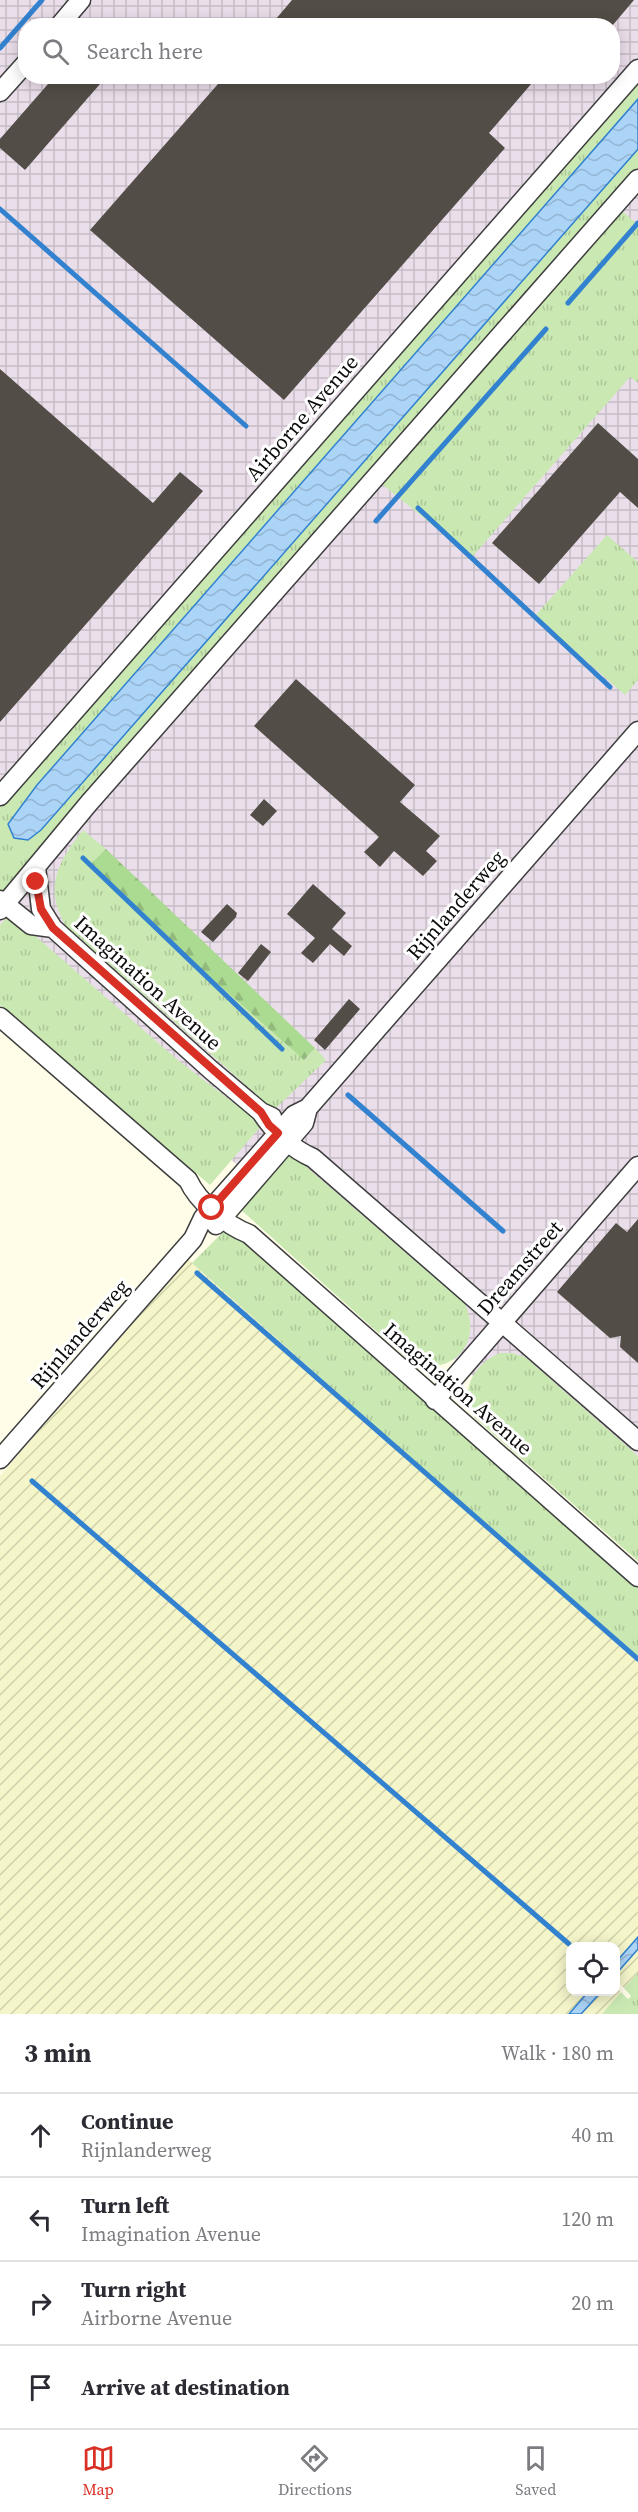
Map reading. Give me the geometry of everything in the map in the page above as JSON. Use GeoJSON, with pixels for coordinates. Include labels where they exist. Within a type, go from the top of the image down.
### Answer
{"type":"FeatureCollection","features":[{"type":"Feature","properties":{"kind":"street"},"geometry":{"type":"LineString","coordinates":[[66,18],[81,0]]}},
{"type":"Feature","properties":{"kind":"street","name":"Airborne Avenue"},"geometry":{"type":"LineString","coordinates":[[0,796],[638,69]]}},
{"type":"Feature","properties":{"kind":"street"},"geometry":{"type":"LineString","coordinates":[[0,92],[18,72]]}},
{"type":"Feature","properties":{"kind":"street"},"geometry":{"type":"LineString","coordinates":[[2,905],[88,803],[638,180]]}},
{"type":"Feature","properties":{"kind":"street","name":"Rijnlanderweg"},"geometry":{"type":"LineString","coordinates":[[0,1459],[193,1239],[214,1227],[221,1208],[286,1134],[304,1124],[308,1108],[638,731]]}},
{"type":"Feature","properties":{"kind":"street"},"geometry":{"type":"LineString","coordinates":[[36,867],[41,909],[53,928]]}},
{"type":"Feature","properties":{"kind":"street","name":"Imagination Avenue"},"geometry":{"type":"LineString","coordinates":[[2,905],[31,925],[53,928],[261,1112],[269,1125],[286,1134],[301,1153],[313,1158],[638,1441]]}},
{"type":"Feature","properties":{"kind":"street","name":"Imagination Avenue"},"geometry":{"type":"LineString","coordinates":[[0,1017],[188,1180],[201,1183],[235,1228],[249,1234],[638,1577]]}},
{"type":"Feature","properties":{"kind":"street","name":"Dreamstreet"},"geometry":{"type":"LineString","coordinates":[[435,1400],[638,1166]]}},
{"type":"Feature","properties":{"kind":"shaded area"},"geometry":{"type":"Polygon","coordinates":[[[0,0],[638,0],[638,1523],[0,953],[0,0]]]}},
{"type":"Feature","properties":{"kind":"green space"},"geometry":{"type":"Polygon","coordinates":[[[638,78],[638,99],[37,785],[8,823],[14,838],[28,840],[41,830],[638,149],[638,172],[6,890],[0,890],[0,806],[638,78]]]}},
{"type":"Feature","properties":{"kind":"green space"},"geometry":{"type":"Polygon","coordinates":[[[619,208],[638,225],[638,383],[630,377],[472,557],[378,481],[619,208]]]}},
{"type":"Feature","properties":{"kind":"green space"},"geometry":{"type":"Polygon","coordinates":[[[607,535],[638,562],[638,680],[625,695],[535,616],[607,535]]]}},
{"type":"Feature","properties":{"kind":"green space"},"geometry":{"type":"Polygon","coordinates":[[[83,830],[106,849],[93,863],[305,1060],[315,1048],[326,1060],[274,1110],[65,925],[55,898],[57,875],[67,853],[83,830]]]}},
{"type":"Feature","properties":{"kind":"green space"},"geometry":{"type":"Polygon","coordinates":[[[106,849],[315,1048],[304,1060],[189,958],[92,863],[106,849]]]}},
{"type":"Feature","properties":{"kind":"green space"},"geometry":{"type":"Polygon","coordinates":[[[10,914],[179,1061],[262,1125],[210,1185],[0,1005],[0,925],[10,914]]]}},
{"type":"Feature","properties":{"kind":"green space"},"geometry":{"type":"Polygon","coordinates":[[[289,1152],[465,1304],[470,1318],[470,1332],[467,1343],[451,1361],[427,1366],[412,1363],[240,1209],[289,1152]]]}},
{"type":"Feature","properties":{"kind":"green space"},"geometry":{"type":"Polygon","coordinates":[[[228,1227],[638,1587],[638,1661],[192,1263],[228,1227]]]}},
{"type":"Feature","properties":{"kind":"green space"},"geometry":{"type":"Polygon","coordinates":[[[188,1259],[638,1661],[638,1937],[620,1957],[620,1942],[566,1942],[566,1996],[585,1996],[569,2014],[0,2014],[0,1476],[188,1259]]]}},
{"type":"Feature","properties":{"kind":"green space"},"geometry":{"type":"Polygon","coordinates":[[[500,1353],[512,1353],[525,1357],[638,1456],[638,1561],[475,1418],[468,1398],[471,1380],[483,1364],[500,1353]]]}},
{"type":"Feature","properties":{"kind":"green space"},"geometry":{"type":"Polygon","coordinates":[[[638,1949],[638,1973],[624,1988],[620,1984],[620,1969],[638,1949]]]}},
{"type":"Feature","properties":{"kind":"green space"},"geometry":{"type":"Polygon","coordinates":[[[638,1973],[638,2014],[602,2014],[620,1996],[621,1992],[628,1999],[631,1996],[624,1988],[638,1973]]]}},
{"type":"Feature","properties":{"kind":"green space"},"geometry":{"type":"Polygon","coordinates":[[[597,1996],[618,1996],[602,2014],[581,2014],[597,1996]]]}},
{"type":"Feature","properties":{"kind":"water"},"geometry":{"type":"Polygon","coordinates":[[[638,99],[638,149],[41,830],[28,840],[14,838],[8,824],[37,785],[638,99]]]}},
{"type":"Feature","properties":{"kind":"water"},"geometry":{"type":"Polygon","coordinates":[[[638,1937],[638,1949],[620,1969],[620,1957],[638,1937]]]}},
{"type":"Feature","properties":{"kind":"water"},"geometry":{"type":"Polygon","coordinates":[[[585,1996],[597,1996],[581,2014],[569,2014],[585,1996]]]}},
{"type":"Feature","properties":{"kind":"building"},"geometry":{"type":"Polygon","coordinates":[[[292,0],[634,0],[619,18],[277,18],[292,0]]]}},
{"type":"Feature","properties":{"kind":"building"},"geometry":{"type":"Polygon","coordinates":[[[48,84],[100,84],[25,170],[0,148],[0,139],[48,84]]]}},
{"type":"Feature","properties":{"kind":"building"},"geometry":{"type":"Polygon","coordinates":[[[218,84],[531,84],[489,133],[505,148],[284,400],[90,230],[218,84]]]}},
{"type":"Feature","properties":{"kind":"building"},"geometry":{"type":"Polygon","coordinates":[[[0,369],[153,503],[180,472],[203,491],[0,722],[0,369]]]}},
{"type":"Feature","properties":{"kind":"building"},"geometry":{"type":"Polygon","coordinates":[[[598,423],[638,459],[638,508],[620,492],[539,584],[492,543],[598,423]]]}},
{"type":"Feature","properties":{"kind":"building"},"geometry":{"type":"Polygon","coordinates":[[[296,679],[415,785],[400,802],[440,836],[426,851],[437,861],[423,876],[394,851],[380,867],[364,852],[379,837],[254,726],[296,679]]]}},
{"type":"Feature","properties":{"kind":"building"},"geometry":{"type":"Polygon","coordinates":[[[264,799],[277,811],[263,826],[250,815],[264,799]]]}},
{"type":"Feature","properties":{"kind":"building"},"geometry":{"type":"Polygon","coordinates":[[[313,884],[346,913],[332,929],[352,946],[344,956],[330,944],[313,963],[301,953],[315,938],[287,914],[313,884]]]}},
{"type":"Feature","properties":{"kind":"building"},"geometry":{"type":"Polygon","coordinates":[[[227,904],[237,913],[236,917],[213,942],[201,932],[227,904]]]}},
{"type":"Feature","properties":{"kind":"building"},"geometry":{"type":"Polygon","coordinates":[[[261,944],[271,952],[248,981],[238,973],[261,944]]]}},
{"type":"Feature","properties":{"kind":"building"},"geometry":{"type":"Polygon","coordinates":[[[349,999],[360,1009],[325,1050],[314,1040],[349,999]]]}},
{"type":"Feature","properties":{"kind":"building"},"geometry":{"type":"Polygon","coordinates":[[[638,1219],[638,1363],[620,1347],[621,1336],[610,1338],[557,1292],[616,1223],[627,1232],[638,1219]]]}},
{"type":"Feature","properties":{"kind":"waterway"},"geometry":{"type":"LineString","coordinates":[[26,18],[42,0]]}},
{"type":"Feature","properties":{"kind":"waterway"},"geometry":{"type":"LineString","coordinates":[[0,48],[18,27]]}},
{"type":"Feature","properties":{"kind":"waterway"},"geometry":{"type":"LineString","coordinates":[[0,209],[246,426]]}},
{"type":"Feature","properties":{"kind":"waterway"},"geometry":{"type":"LineString","coordinates":[[568,303],[638,223]]}},
{"type":"Feature","properties":{"kind":"waterway"},"geometry":{"type":"LineString","coordinates":[[376,521],[546,329]]}},
{"type":"Feature","properties":{"kind":"waterway"},"geometry":{"type":"LineString","coordinates":[[418,508],[610,687]]}},
{"type":"Feature","properties":{"kind":"waterway"},"geometry":{"type":"LineString","coordinates":[[83,858],[282,1049]]}},
{"type":"Feature","properties":{"kind":"waterway"},"geometry":{"type":"LineString","coordinates":[[348,1095],[503,1231]]}},
{"type":"Feature","properties":{"kind":"waterway"},"geometry":{"type":"LineString","coordinates":[[197,1273],[638,1659]]}},
{"type":"Feature","properties":{"kind":"waterway"},"geometry":{"type":"LineString","coordinates":[[32,1481],[567,1942]]}},
{"type":"Feature","properties":{"kind":"route"},"geometry":{"type":"LineString","coordinates":[[36,882],[41,909],[53,928],[261,1112],[269,1125],[278,1133],[212,1208]]}}]}
